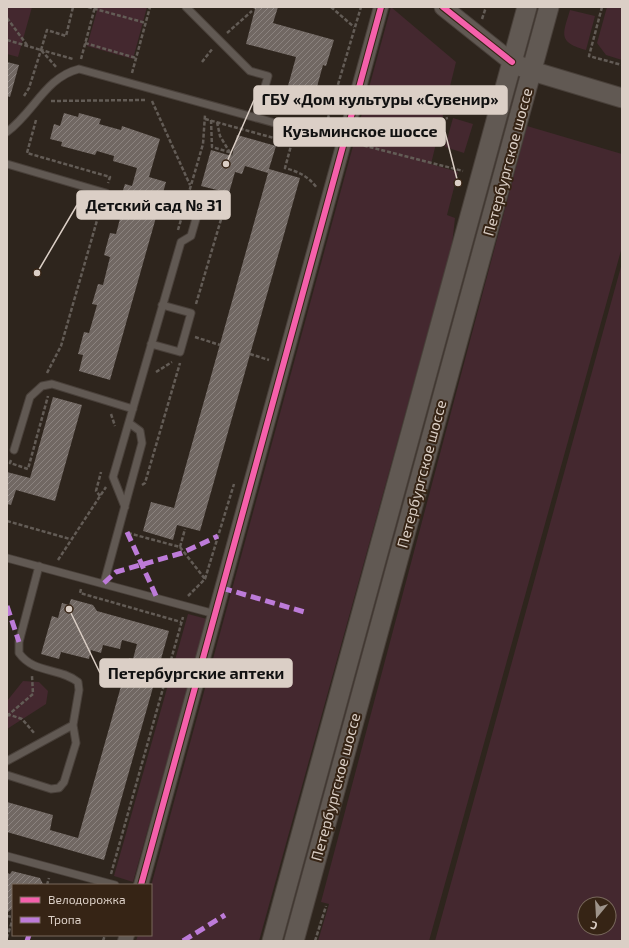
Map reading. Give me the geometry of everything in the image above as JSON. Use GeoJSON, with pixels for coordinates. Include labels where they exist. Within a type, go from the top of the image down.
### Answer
{"type":"FeatureCollection","features":[{"type":"Feature","properties":{"kind":"main road","name":"Петербургское шоссе"},"geometry":{"type":"LineString","coordinates":[[272,941],[527,7]]}},
{"type":"Feature","properties":{"kind":"main road","name":"Петербургское шоссе"},"geometry":{"type":"LineString","coordinates":[[294,941],[549,7]]}},
{"type":"Feature","properties":{"kind":"main road"},"geometry":{"type":"LineString","coordinates":[[512,62],[532,71],[622,98]]}},
{"type":"Feature","properties":{"kind":"street"},"geometry":{"type":"LineString","coordinates":[[141,884],[215,614],[350,143],[381,7]]}},
{"type":"Feature","properties":{"kind":"street"},"geometry":{"type":"LineString","coordinates":[[443,7],[512,62]]}},
{"type":"Feature","properties":{"kind":"lane"},"geometry":{"type":"LineString","coordinates":[[186,7],[250,71],[268,76],[256,118]]}},
{"type":"Feature","properties":{"kind":"lane"},"geometry":{"type":"LineString","coordinates":[[7,132],[62,74],[79,69],[327,138],[350,143]]}},
{"type":"Feature","properties":{"kind":"lane"},"geometry":{"type":"LineString","coordinates":[[7,164],[106,193]]}},
{"type":"Feature","properties":{"kind":"lane"},"geometry":{"type":"LineString","coordinates":[[125,507],[113,477],[181,242],[191,236],[201,202]]}},
{"type":"Feature","properties":{"kind":"lane"},"geometry":{"type":"LineString","coordinates":[[151,344],[180,352],[186,335],[191,313],[162,304]]}},
{"type":"Feature","properties":{"kind":"lane"},"geometry":{"type":"LineString","coordinates":[[14,450],[30,397],[42,386],[52,384],[133,409]]}},
{"type":"Feature","properties":{"kind":"lane"},"geometry":{"type":"LineString","coordinates":[[104,583],[142,442],[140,431],[129,423]]}},
{"type":"Feature","properties":{"kind":"lane"},"geometry":{"type":"LineString","coordinates":[[7,558],[215,614]]}},
{"type":"Feature","properties":{"kind":"lane"},"geometry":{"type":"LineString","coordinates":[[7,775],[51,789],[59,788],[64,782],[76,743],[73,725],[79,690],[78,682],[71,676],[31,665],[19,653],[19,642],[39,566]]}},
{"type":"Feature","properties":{"kind":"lane"},"geometry":{"type":"LineString","coordinates":[[7,761],[73,725]]}},
{"type":"Feature","properties":{"kind":"lane"},"geometry":{"type":"LineString","coordinates":[[7,856],[98,883]]}},
{"type":"Feature","properties":{"kind":"path"},"geometry":{"type":"LineString","coordinates":[[41,50],[47,30],[66,36],[74,7]]}},
{"type":"Feature","properties":{"kind":"path"},"geometry":{"type":"LineString","coordinates":[[88,7],[146,24]]}},
{"type":"Feature","properties":{"kind":"path"},"geometry":{"type":"LineString","coordinates":[[131,76],[150,7]]}},
{"type":"Feature","properties":{"kind":"path"},"geometry":{"type":"LineString","coordinates":[[331,7],[354,27]]}},
{"type":"Feature","properties":{"kind":"path"},"geometry":{"type":"LineString","coordinates":[[327,138],[325,130],[361,7]]}},
{"type":"Feature","properties":{"kind":"path"},"geometry":{"type":"LineString","coordinates":[[481,23],[486,7]]}},
{"type":"Feature","properties":{"kind":"path"},"geometry":{"type":"LineString","coordinates":[[602,7],[589,56],[622,65]]}},
{"type":"Feature","properties":{"kind":"path"},"geometry":{"type":"LineString","coordinates":[[81,61],[94,8]]}},
{"type":"Feature","properties":{"kind":"path"},"geometry":{"type":"LineString","coordinates":[[7,18],[27,46]]}},
{"type":"Feature","properties":{"kind":"path"},"geometry":{"type":"LineString","coordinates":[[7,40],[41,50],[62,74]]}},
{"type":"Feature","properties":{"kind":"path"},"geometry":{"type":"LineString","coordinates":[[85,43],[136,58]]}},
{"type":"Feature","properties":{"kind":"path"},"geometry":{"type":"LineString","coordinates":[[43,102],[152,98],[191,186]]}},
{"type":"Feature","properties":{"kind":"path"},"geometry":{"type":"LineString","coordinates":[[178,232],[203,144],[206,112]]}},
{"type":"Feature","properties":{"kind":"path"},"geometry":{"type":"LineString","coordinates":[[37,117],[27,153],[110,177],[61,346],[45,378],[51,377]]}},
{"type":"Feature","properties":{"kind":"path"},"geometry":{"type":"LineString","coordinates":[[350,143],[448,118]]}},
{"type":"Feature","properties":{"kind":"path"},"geometry":{"type":"LineString","coordinates":[[205,119],[292,143]]}},
{"type":"Feature","properties":{"kind":"path"},"geometry":{"type":"LineString","coordinates":[[211,120],[212,147],[229,152]]}},
{"type":"Feature","properties":{"kind":"path"},"geometry":{"type":"LineString","coordinates":[[217,122],[220,136],[232,156]]}},
{"type":"Feature","properties":{"kind":"path"},"geometry":{"type":"LineString","coordinates":[[296,129],[286,168],[301,173],[312,181],[318,190],[320,183]]}},
{"type":"Feature","properties":{"kind":"path"},"geometry":{"type":"LineString","coordinates":[[350,143],[463,171]]}},
{"type":"Feature","properties":{"kind":"path"},"geometry":{"type":"LineString","coordinates":[[188,195],[196,197]]}},
{"type":"Feature","properties":{"kind":"path"},"geometry":{"type":"LineString","coordinates":[[196,306],[225,206],[201,202]]}},
{"type":"Feature","properties":{"kind":"path"},"geometry":{"type":"LineString","coordinates":[[139,487],[145,483],[186,335],[220,345]]}},
{"type":"Feature","properties":{"kind":"path"},"geometry":{"type":"LineString","coordinates":[[250,354],[272,361]]}},
{"type":"Feature","properties":{"kind":"path"},"geometry":{"type":"LineString","coordinates":[[14,450],[10,463],[28,468],[50,391]]}},
{"type":"Feature","properties":{"kind":"path"},"geometry":{"type":"LineString","coordinates":[[109,411],[116,424],[114,431]]}},
{"type":"Feature","properties":{"kind":"path"},"geometry":{"type":"LineString","coordinates":[[100,496],[96,491],[102,468]]}},
{"type":"Feature","properties":{"kind":"path"},"geometry":{"type":"LineString","coordinates":[[52,570],[70,539],[113,477]]}},
{"type":"Feature","properties":{"kind":"path"},"geometry":{"type":"LineString","coordinates":[[112,884],[109,878],[188,596],[205,579],[234,482]]}},
{"type":"Feature","properties":{"kind":"path"},"geometry":{"type":"LineString","coordinates":[[7,520],[70,539]]}},
{"type":"Feature","properties":{"kind":"path"},"geometry":{"type":"LineString","coordinates":[[118,530],[180,547],[205,579]]}},
{"type":"Feature","properties":{"kind":"path"},"geometry":{"type":"LineString","coordinates":[[180,547],[185,530]]}},
{"type":"Feature","properties":{"kind":"path"},"geometry":{"type":"LineString","coordinates":[[126,539],[127,532]]}},
{"type":"Feature","properties":{"kind":"path"},"geometry":{"type":"LineString","coordinates":[[89,596],[181,622]]}},
{"type":"Feature","properties":{"kind":"path"},"geometry":{"type":"LineString","coordinates":[[8,715],[33,694],[31,665]]}},
{"type":"Feature","properties":{"kind":"path"},"geometry":{"type":"LineString","coordinates":[[8,715],[22,719],[41,742]]}},
{"type":"Feature","properties":{"kind":"path"},"geometry":{"type":"LineString","coordinates":[[315,941],[326,906]]}},
{"type":"Feature","properties":{"kind":"path"},"geometry":{"type":"LineString","coordinates":[[7,938],[12,920]]}},
{"type":"Feature","properties":{"kind":"shaded area"},"geometry":{"type":"Polygon","coordinates":[[[7,7],[32,7],[18,57],[7,54],[7,7]]]}},
{"type":"Feature","properties":{"kind":"shaded area"},"geometry":{"type":"Polygon","coordinates":[[[98,7],[147,7],[133,59],[87,46],[98,7]]]}},
{"type":"Feature","properties":{"kind":"shaded area"},"geometry":{"type":"Polygon","coordinates":[[[391,7],[456,62],[431,164],[458,172],[447,215],[455,218],[452,245],[259,941],[136,941],[138,936],[152,936],[152,884],[391,7]]]}},
{"type":"Feature","properties":{"kind":"shaded area"},"geometry":{"type":"Polygon","coordinates":[[[607,7],[622,7],[622,60],[606,55],[597,43],[607,7]]]}},
{"type":"Feature","properties":{"kind":"shaded area"},"geometry":{"type":"Polygon","coordinates":[[[570,10],[595,16],[586,50],[570,44],[564,36],[565,25],[570,10]]]}},
{"type":"Feature","properties":{"kind":"shaded area"},"geometry":{"type":"Polygon","coordinates":[[[453,118],[473,124],[464,153],[445,147],[453,118]]]}},
{"type":"Feature","properties":{"kind":"shaded area"},"geometry":{"type":"Polygon","coordinates":[[[527,126],[622,154],[622,247],[429,941],[318,941],[329,904],[321,902],[527,126]]]}},
{"type":"Feature","properties":{"kind":"shaded area"},"geometry":{"type":"Polygon","coordinates":[[[622,263],[622,941],[435,941],[622,263]]]}},
{"type":"Feature","properties":{"kind":"shaded area"},"geometry":{"type":"Polygon","coordinates":[[[188,614],[207,619],[133,882],[114,876],[188,614]]]}},
{"type":"Feature","properties":{"kind":"shaded area"},"geometry":{"type":"Polygon","coordinates":[[[23,681],[39,682],[48,691],[46,704],[7,729],[7,701],[23,681]]]}},
{"type":"Feature","properties":{"kind":"building"},"geometry":{"type":"Polygon","coordinates":[[[251,7],[278,7],[273,23],[334,40],[326,66],[323,65],[313,101],[286,93],[296,57],[246,44],[255,9],[251,7]]]}},
{"type":"Feature","properties":{"kind":"building"},"geometry":{"type":"Polygon","coordinates":[[[7,62],[19,65],[10,97],[7,96],[7,62]]]}},
{"type":"Feature","properties":{"kind":"building"},"geometry":{"type":"Polygon","coordinates":[[[64,113],[78,117],[79,113],[101,119],[99,124],[121,130],[122,126],[160,139],[149,177],[166,182],[110,380],[79,371],[83,355],[78,354],[84,332],[89,333],[97,305],[92,304],[98,284],[103,285],[110,257],[104,255],[110,233],[116,234],[123,207],[118,206],[125,184],[132,186],[137,168],[113,161],[114,156],[97,151],[95,155],[61,146],[62,142],[50,139],[54,124],[60,126],[64,113]]]}},
{"type":"Feature","properties":{"kind":"building"},"geometry":{"type":"Polygon","coordinates":[[[237,135],[276,146],[269,169],[300,178],[200,531],[177,525],[173,540],[143,531],[151,502],[174,508],[268,173],[245,166],[242,174],[235,172],[229,193],[201,186],[211,150],[232,156],[237,135]]]}},
{"type":"Feature","properties":{"kind":"building"},"geometry":{"type":"Polygon","coordinates":[[[53,397],[82,405],[55,501],[16,490],[11,505],[7,504],[7,472],[30,478],[53,397]]]}},
{"type":"Feature","properties":{"kind":"building"},"geometry":{"type":"Polygon","coordinates":[[[71,599],[93,605],[97,611],[169,631],[104,860],[7,832],[7,802],[53,815],[50,830],[78,838],[129,658],[133,659],[137,644],[122,640],[120,649],[103,645],[101,653],[91,650],[89,659],[61,652],[59,659],[41,654],[52,616],[58,618],[62,603],[69,605],[71,599]]]}},
{"type":"Feature","properties":{"kind":"building"},"geometry":{"type":"Polygon","coordinates":[[[12,871],[40,878],[43,884],[12,884],[12,909],[8,912],[7,873],[10,874],[12,871]]]}},
{"type":"Feature","properties":{"kind":"marked path"},"geometry":{"type":"LineString","coordinates":[[127,532],[157,598]]}},
{"type":"Feature","properties":{"kind":"marked path"},"geometry":{"type":"LineString","coordinates":[[104,583],[116,572],[182,553],[218,536]]}},
{"type":"Feature","properties":{"kind":"marked path"},"geometry":{"type":"LineString","coordinates":[[222,588],[308,613]]}},
{"type":"Feature","properties":{"kind":"marked path"},"geometry":{"type":"LineString","coordinates":[[7,606],[19,642]]}},
{"type":"Feature","properties":{"kind":"marked path"},"geometry":{"type":"LineString","coordinates":[[183,941],[225,915]]}},
{"type":"Feature","properties":{"kind":"marked path"},"geometry":{"type":"LineString","coordinates":[[27,941],[29,936]]}},
{"type":"Feature","properties":{"kind":"cycle path"},"geometry":{"type":"LineString","coordinates":[[141,884],[381,7]]}},
{"type":"Feature","properties":{"kind":"cycle path"},"geometry":{"type":"LineString","coordinates":[[443,7],[512,62]]}},
{"type":"Feature","properties":{"kind":"place","name":"ГБУ «Дом культуры «Сувенир»"},"geometry":{"type":"Point","coordinates":[226,164]}},
{"type":"Feature","properties":{"kind":"place","name":"Кузьминское шоссе"},"geometry":{"type":"Point","coordinates":[458,183]}},
{"type":"Feature","properties":{"kind":"place","name":"Детский сад № 31"},"geometry":{"type":"Point","coordinates":[37,273]}},
{"type":"Feature","properties":{"kind":"place","name":"Петербургские аптеки"},"geometry":{"type":"Point","coordinates":[69,609]}}]}
